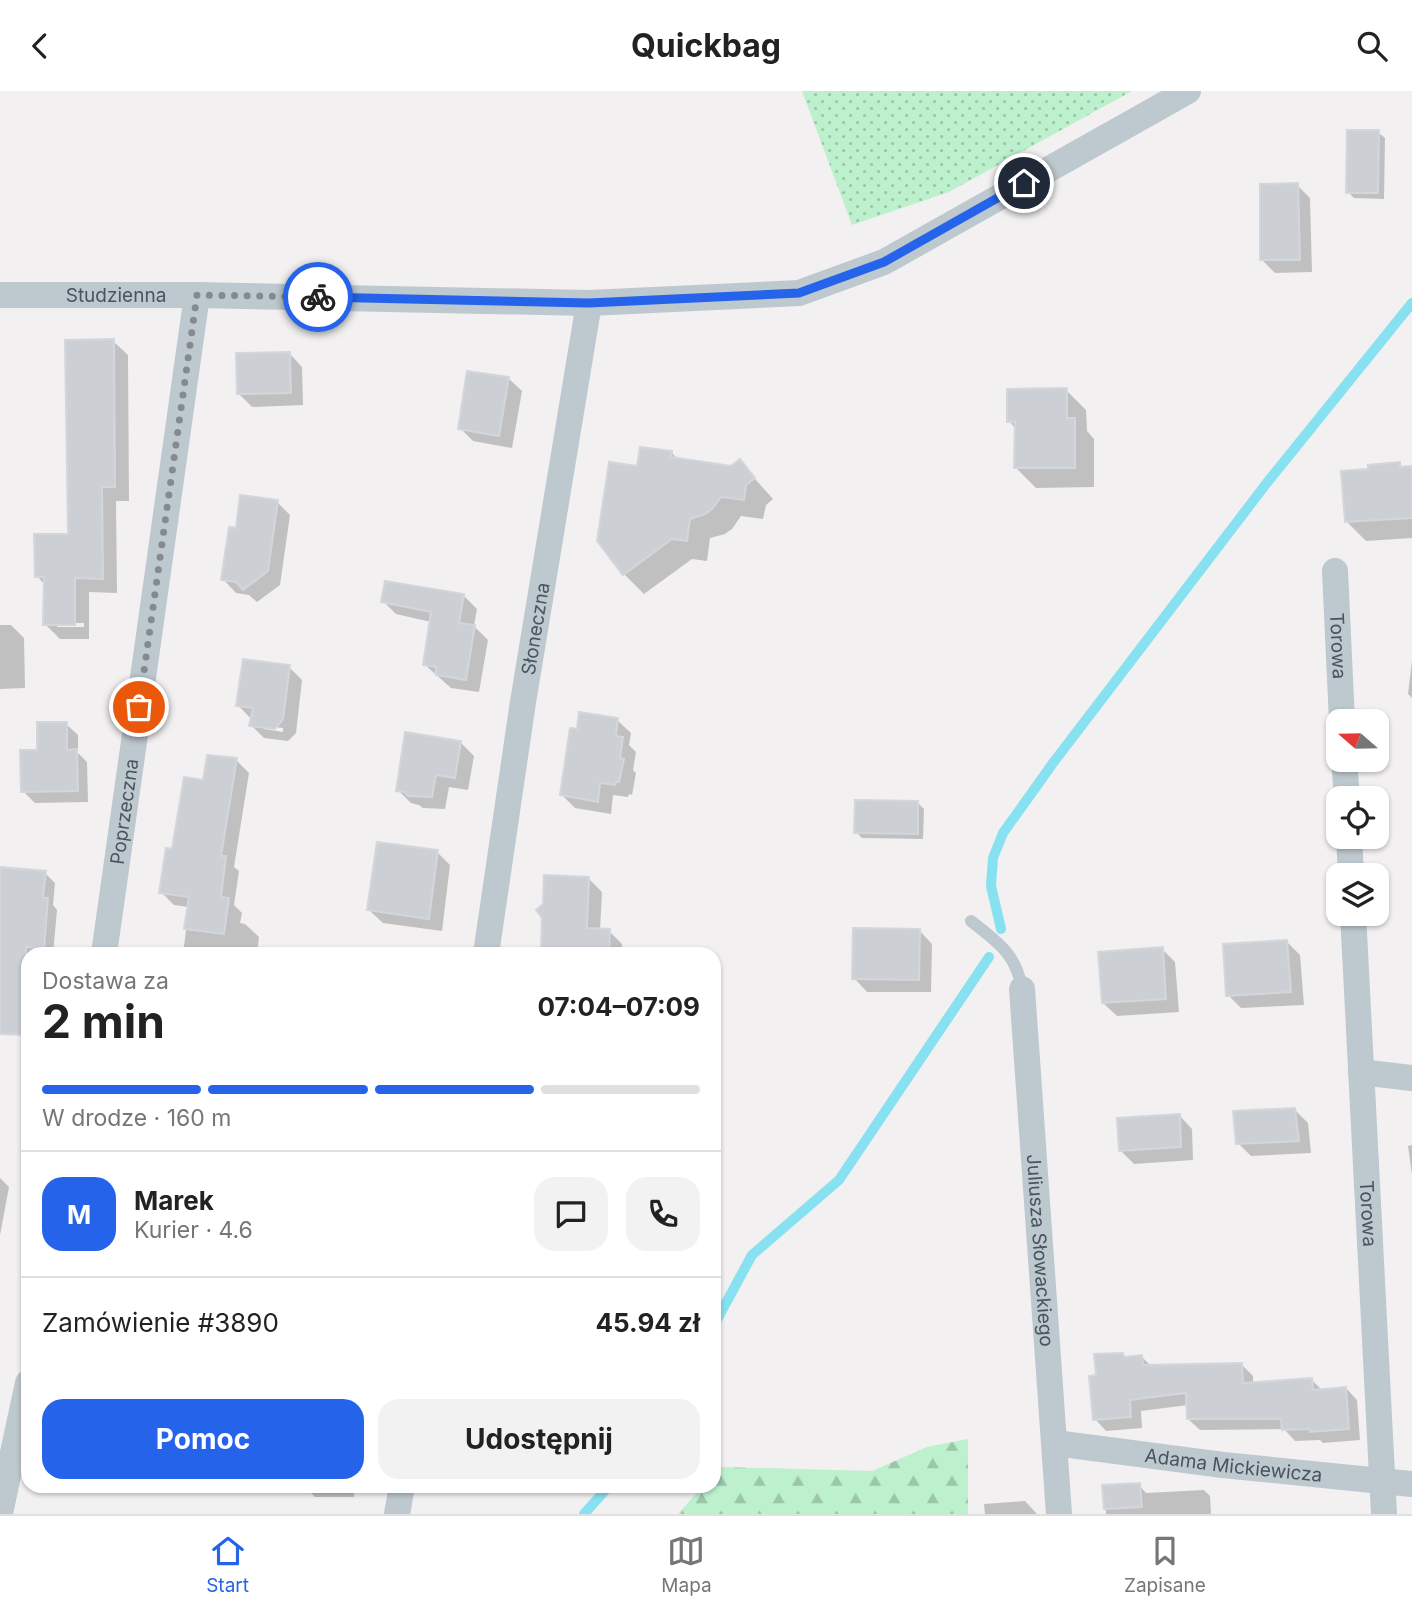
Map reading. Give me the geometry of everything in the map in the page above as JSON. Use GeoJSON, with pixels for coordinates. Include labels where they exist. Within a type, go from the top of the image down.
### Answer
{"type":"FeatureCollection","features":[{"type":"Feature","properties":{"kind":"street","name":"Studzienna"},"geometry":{"type":"LineString","coordinates":[[0,295],[197,295],[589,303],[799,293],[884,262],[1188,91]]}},
{"type":"Feature","properties":{"kind":"street","name":"Poprzeczna"},"geometry":{"type":"LineString","coordinates":[[105,947],[197,295]]}},
{"type":"Feature","properties":{"kind":"street","name":"Słoneczna"},"geometry":{"type":"LineString","coordinates":[[487,947],[523,702],[589,303]]}},
{"type":"Feature","properties":{"kind":"street","name":"Torowa"},"geometry":{"type":"LineString","coordinates":[[1335,571],[1341,709]]}},
{"type":"Feature","properties":{"kind":"street","name":"Torowa"},"geometry":{"type":"LineString","coordinates":[[1354,926],[1384,1514]]}},
{"type":"Feature","properties":{"kind":"street","name":"Juliusza Słowackiego"},"geometry":{"type":"LineString","coordinates":[[1022,989],[1059,1514]]}},
{"type":"Feature","properties":{"kind":"street"},"geometry":{"type":"LineString","coordinates":[[1361,1072],[1412,1078]]}},
{"type":"Feature","properties":{"kind":"street"},"geometry":{"type":"LineString","coordinates":[[0,1513],[5,1466],[21,1408]]}},
{"type":"Feature","properties":{"kind":"street","name":"Adama Mickiewicza"},"geometry":{"type":"LineString","coordinates":[[1055,1443],[1223,1465],[1412,1484]]}},
{"type":"Feature","properties":{"kind":"street"},"geometry":{"type":"LineString","coordinates":[[397,1514],[401,1493]]}},
{"type":"Feature","properties":{"kind":"lane"},"geometry":{"type":"LineString","coordinates":[[971,921],[1006,949],[1019,970],[1022,989]]}},
{"type":"Feature","properties":{"kind":"green space"},"geometry":{"type":"Polygon","coordinates":[[[802,91],[1132,91],[949,192],[852,225],[802,91]]]}},
{"type":"Feature","properties":{"kind":"green space"},"geometry":{"type":"Polygon","coordinates":[[[968,1439],[968,1514],[678,1514],[697,1493],[721,1493],[721,1467],[872,1471],[927,1447],[968,1439]]]}},
{"type":"Feature","properties":{"kind":"building"},"geometry":{"type":"Polygon","coordinates":[[[1347,130],[1379,130],[1378,193],[1346,193],[1347,130]]]}},
{"type":"Feature","properties":{"kind":"building"},"geometry":{"type":"Polygon","coordinates":[[[1298,183],[1300,260],[1260,260],[1260,184],[1298,183]]]}},
{"type":"Feature","properties":{"kind":"building"},"geometry":{"type":"Polygon","coordinates":[[[114,339],[115,487],[102,487],[103,579],[75,578],[75,625],[43,625],[44,577],[35,577],[34,534],[68,534],[65,340],[114,339]]]}},
{"type":"Feature","properties":{"kind":"building"},"geometry":{"type":"Polygon","coordinates":[[[290,352],[291,393],[237,394],[236,353],[290,352]]]}},
{"type":"Feature","properties":{"kind":"building"},"geometry":{"type":"Polygon","coordinates":[[[467,371],[509,377],[499,436],[458,429],[467,371]]]}},
{"type":"Feature","properties":{"kind":"building"},"geometry":{"type":"Polygon","coordinates":[[[1067,388],[1067,418],[1075,418],[1075,468],[1014,468],[1015,422],[1007,422],[1007,389],[1067,388]]]}},
{"type":"Feature","properties":{"kind":"building"},"geometry":{"type":"Polygon","coordinates":[[[640,447],[672,451],[671,457],[731,466],[740,459],[755,478],[746,485],[744,500],[721,497],[705,514],[690,519],[687,541],[672,539],[623,575],[597,541],[609,462],[637,466],[640,447]]]}},
{"type":"Feature","properties":{"kind":"building"},"geometry":{"type":"Polygon","coordinates":[[[1400,462],[1400,467],[1412,466],[1412,518],[1345,522],[1341,471],[1400,462]]]}},
{"type":"Feature","properties":{"kind":"building"},"geometry":{"type":"Polygon","coordinates":[[[240,495],[278,500],[268,571],[243,590],[236,582],[221,580],[229,527],[236,528],[240,495]]]}},
{"type":"Feature","properties":{"kind":"building"},"geometry":{"type":"Polygon","coordinates":[[[385,581],[464,594],[459,623],[475,625],[466,680],[436,675],[436,667],[423,665],[431,612],[381,602],[385,581]]]}},
{"type":"Feature","properties":{"kind":"building"},"geometry":{"type":"Polygon","coordinates":[[[243,659],[290,665],[283,719],[275,729],[249,726],[253,708],[236,706],[243,659]]]}},
{"type":"Feature","properties":{"kind":"building"},"geometry":{"type":"Polygon","coordinates":[[[579,712],[618,718],[616,736],[623,737],[620,758],[624,759],[619,782],[615,785],[600,783],[598,802],[560,795],[570,728],[577,729],[579,712]]]}},
{"type":"Feature","properties":{"kind":"building"},"geometry":{"type":"Polygon","coordinates":[[[37,722],[67,722],[67,750],[77,749],[78,791],[21,792],[20,750],[37,750],[37,722]]]}},
{"type":"Feature","properties":{"kind":"building"},"geometry":{"type":"Polygon","coordinates":[[[405,732],[461,741],[455,778],[436,775],[432,797],[408,796],[405,792],[396,791],[405,732]]]}},
{"type":"Feature","properties":{"kind":"building"},"geometry":{"type":"Polygon","coordinates":[[[207,755],[237,758],[221,856],[226,856],[221,897],[229,898],[224,934],[184,929],[189,897],[159,893],[166,848],[172,849],[184,777],[203,780],[207,755]]]}},
{"type":"Feature","properties":{"kind":"building"},"geometry":{"type":"Polygon","coordinates":[[[855,800],[918,801],[918,834],[854,833],[855,800]]]}},
{"type":"Feature","properties":{"kind":"building"},"geometry":{"type":"Polygon","coordinates":[[[377,842],[438,850],[429,919],[367,910],[377,842]]]}},
{"type":"Feature","properties":{"kind":"building"},"geometry":{"type":"Polygon","coordinates":[[[0,867],[46,871],[43,898],[48,898],[44,947],[21,947],[21,1035],[0,1034],[0,867]]]}},
{"type":"Feature","properties":{"kind":"building"},"geometry":{"type":"Polygon","coordinates":[[[544,875],[589,877],[587,928],[610,929],[609,947],[541,947],[542,918],[536,910],[543,904],[544,875]]]}},
{"type":"Feature","properties":{"kind":"building"},"geometry":{"type":"Polygon","coordinates":[[[853,928],[920,929],[919,980],[852,979],[853,928]]]}},
{"type":"Feature","properties":{"kind":"building"},"geometry":{"type":"Polygon","coordinates":[[[1287,940],[1291,992],[1226,996],[1223,944],[1287,940]]]}},
{"type":"Feature","properties":{"kind":"building"},"geometry":{"type":"Polygon","coordinates":[[[1163,947],[1166,999],[1102,1003],[1098,952],[1163,947]]]}},
{"type":"Feature","properties":{"kind":"building"},"geometry":{"type":"Polygon","coordinates":[[[1295,1108],[1299,1141],[1236,1144],[1233,1111],[1295,1108]]]}},
{"type":"Feature","properties":{"kind":"building"},"geometry":{"type":"Polygon","coordinates":[[[1180,1114],[1181,1147],[1119,1151],[1117,1118],[1180,1114]]]}},
{"type":"Feature","properties":{"kind":"building"},"geometry":{"type":"Polygon","coordinates":[[[1123,1353],[1124,1357],[1142,1355],[1143,1365],[1242,1363],[1243,1383],[1312,1378],[1313,1390],[1346,1387],[1349,1429],[1310,1432],[1310,1429],[1282,1430],[1281,1419],[1187,1419],[1186,1393],[1130,1400],[1131,1417],[1093,1420],[1089,1376],[1096,1375],[1094,1354],[1123,1353]]]}},
{"type":"Feature","properties":{"kind":"building"},"geometry":{"type":"Polygon","coordinates":[[[1140,1483],[1142,1507],[1104,1509],[1102,1485],[1140,1483]]]}},
{"type":"Feature","properties":{"kind":"waterway"},"geometry":{"type":"LineString","coordinates":[[1001,929],[991,886],[993,858],[1003,833],[1053,763],[1266,484],[1412,303]]}},
{"type":"Feature","properties":{"kind":"waterway"},"geometry":{"type":"LineString","coordinates":[[721,1312],[752,1255],[839,1180],[989,957]]}},
{"type":"Feature","properties":{"kind":"waterway"},"geometry":{"type":"LineString","coordinates":[[584,1514],[603,1493]]}},
{"type":"Feature","properties":{"kind":"way so far"},"geometry":{"type":"LineString","coordinates":[[139,707],[197,295],[318,297]]}},
{"type":"Feature","properties":{"kind":"route"},"geometry":{"type":"LineString","coordinates":[[318,297],[589,303],[799,293],[884,262],[1024,183]]}}]}
